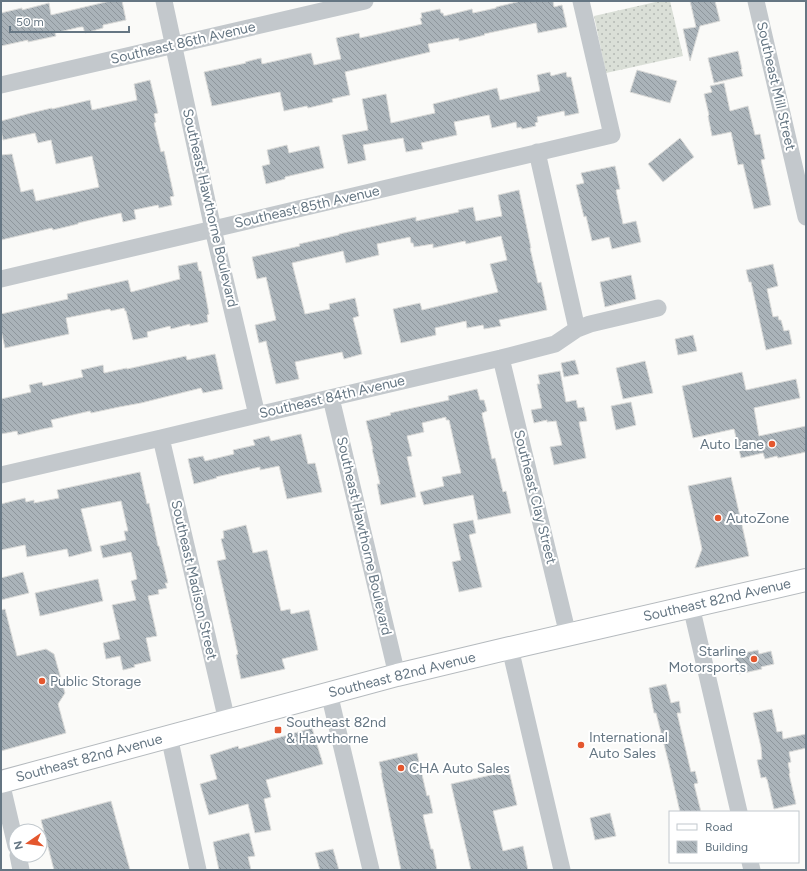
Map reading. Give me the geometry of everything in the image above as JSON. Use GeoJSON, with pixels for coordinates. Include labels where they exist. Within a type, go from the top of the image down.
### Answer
{"type":"FeatureCollection","features":[{"type":"Feature","properties":{"kind":"main road","name":"Southeast 82nd Avenue"},"geometry":{"type":"LineString","coordinates":[[1,782],[397,674],[806,580]]}},
{"type":"Feature","properties":{"kind":"street","name":"Southeast Hawthorne Boulevard"},"geometry":{"type":"LineString","coordinates":[[164,1],[257,415]]}},
{"type":"Feature","properties":{"kind":"street","name":"Southeast 86th Avenue"},"geometry":{"type":"LineString","coordinates":[[1,85],[365,1]]}},
{"type":"Feature","properties":{"kind":"street","name":"Southeast 85th Avenue"},"geometry":{"type":"LineString","coordinates":[[1,279],[612,135],[581,1]]}},
{"type":"Feature","properties":{"kind":"street","name":"Southeast Mill Street"},"geometry":{"type":"LineString","coordinates":[[756,1],[806,217]]}},
{"type":"Feature","properties":{"kind":"street"},"geometry":{"type":"LineString","coordinates":[[537,152],[576,329]]}},
{"type":"Feature","properties":{"kind":"street","name":"Southeast 84th Avenue"},"geometry":{"type":"LineString","coordinates":[[1,476],[501,358],[555,344],[576,329],[590,324],[658,308]]}},
{"type":"Feature","properties":{"kind":"street","name":"Southeast Clay Street"},"geometry":{"type":"LineString","coordinates":[[501,358],[568,635]]}},
{"type":"Feature","properties":{"kind":"street","name":"Southeast Hawthorne Boulevard"},"geometry":{"type":"LineString","coordinates":[[331,398],[397,674]]}},
{"type":"Feature","properties":{"kind":"street","name":"Southeast Madison Street"},"geometry":{"type":"LineString","coordinates":[[161,438],[227,721]]}},
{"type":"Feature","properties":{"kind":"street"},"geometry":{"type":"LineString","coordinates":[[691,606],[739,811]]}},
{"type":"Feature","properties":{"kind":"street"},"geometry":{"type":"LineString","coordinates":[[510,648],[562,870]]}},
{"type":"Feature","properties":{"kind":"street"},"geometry":{"type":"LineString","coordinates":[[329,693],[370,870]]}},
{"type":"Feature","properties":{"kind":"street"},"geometry":{"type":"LineString","coordinates":[[169,736],[198,870]]}},
{"type":"Feature","properties":{"kind":"street"},"geometry":{"type":"LineString","coordinates":[[1,782],[11,823]]}},
{"type":"Feature","properties":{"kind":"shaded area"},"geometry":{"type":"Polygon","coordinates":[[[660,1],[670,1],[683,56],[606,73],[594,16],[660,1]]]}},
{"type":"Feature","properties":{"kind":"building"},"geometry":{"type":"Polygon","coordinates":[[[110,1],[122,1],[126,20],[103,25],[103,28],[85,33],[83,27],[80,27],[55,33],[56,36],[1,46],[1,13],[22,8],[22,10],[49,3],[51,15],[110,1]]]}},
{"type":"Feature","properties":{"kind":"building"},"geometry":{"type":"Polygon","coordinates":[[[521,1],[553,1],[554,7],[562,5],[567,27],[538,33],[536,23],[459,41],[459,38],[428,44],[430,52],[345,72],[350,95],[332,99],[333,102],[308,108],[307,106],[284,111],[280,92],[212,106],[204,72],[246,63],[245,62],[261,58],[262,64],[311,53],[314,65],[341,59],[336,38],[359,33],[360,38],[422,24],[420,18],[422,18],[421,13],[440,9],[444,16],[472,9],[473,13],[521,1]]]}},
{"type":"Feature","properties":{"kind":"building"},"geometry":{"type":"Polygon","coordinates":[[[690,1],[715,1],[720,21],[700,26],[690,61],[683,29],[696,27],[690,1]]]}},
{"type":"Feature","properties":{"kind":"building"},"geometry":{"type":"Polygon","coordinates":[[[738,51],[743,76],[714,83],[708,58],[738,51]]]}},
{"type":"Feature","properties":{"kind":"building"},"geometry":{"type":"Polygon","coordinates":[[[637,70],[677,81],[670,103],[630,92],[637,70]]]}},
{"type":"Feature","properties":{"kind":"building"},"geometry":{"type":"Polygon","coordinates":[[[550,72],[551,76],[566,72],[567,77],[571,77],[579,113],[565,116],[564,111],[537,117],[538,122],[535,123],[536,126],[522,129],[521,127],[517,128],[516,122],[492,128],[489,115],[454,122],[457,135],[421,143],[423,149],[406,152],[403,138],[363,145],[366,160],[348,164],[342,135],[368,130],[362,99],[386,94],[391,123],[435,113],[433,104],[497,88],[500,100],[540,91],[537,75],[550,72]]]}},
{"type":"Feature","properties":{"kind":"building"},"geometry":{"type":"Polygon","coordinates":[[[150,80],[158,113],[154,114],[156,122],[154,123],[161,152],[164,151],[174,196],[170,197],[172,205],[159,208],[158,205],[134,210],[136,219],[123,222],[121,213],[53,230],[52,228],[1,240],[1,155],[12,154],[21,192],[33,189],[36,201],[99,187],[92,156],[56,164],[51,140],[38,143],[35,133],[3,140],[1,121],[90,100],[92,110],[137,100],[134,84],[150,80]]]}},
{"type":"Feature","properties":{"kind":"building"},"geometry":{"type":"Polygon","coordinates":[[[724,83],[730,111],[748,106],[755,135],[760,134],[765,159],[761,160],[771,205],[754,209],[743,164],[738,165],[731,132],[712,136],[704,94],[712,92],[710,86],[724,83]]]}},
{"type":"Feature","properties":{"kind":"building"},"geometry":{"type":"Polygon","coordinates":[[[680,138],[694,157],[663,182],[648,164],[680,138]]]}},
{"type":"Feature","properties":{"kind":"building"},"geometry":{"type":"Polygon","coordinates":[[[287,145],[289,153],[319,146],[324,168],[285,177],[285,179],[266,184],[262,166],[270,164],[267,150],[287,145]]]}},
{"type":"Feature","properties":{"kind":"building"},"geometry":{"type":"Polygon","coordinates":[[[615,166],[620,189],[616,190],[623,224],[636,221],[641,242],[612,249],[609,237],[592,241],[576,185],[584,183],[581,173],[615,166]]]}},
{"type":"Feature","properties":{"kind":"building"},"geometry":{"type":"Polygon","coordinates":[[[519,190],[538,283],[541,282],[547,310],[499,320],[501,326],[484,329],[483,325],[467,328],[466,321],[435,328],[436,335],[401,343],[393,309],[420,303],[422,310],[498,292],[490,264],[507,260],[501,236],[466,244],[465,241],[433,248],[433,244],[414,247],[413,243],[411,243],[410,237],[377,244],[379,255],[346,263],[343,251],[292,263],[305,314],[330,309],[329,304],[355,298],[359,316],[353,318],[362,354],[344,359],[342,352],[295,362],[299,379],[276,384],[266,341],[259,343],[255,325],[276,320],[266,277],[257,279],[252,257],[300,246],[299,244],[339,234],[416,217],[416,221],[459,212],[458,210],[473,207],[476,221],[502,216],[498,195],[519,190]]]}},
{"type":"Feature","properties":{"kind":"building"},"geometry":{"type":"Polygon","coordinates":[[[197,262],[199,271],[201,271],[209,314],[207,315],[208,322],[190,326],[190,324],[171,329],[170,326],[147,332],[148,337],[133,340],[124,308],[111,311],[110,309],[66,318],[69,334],[5,348],[1,330],[1,314],[68,299],[67,294],[128,280],[131,292],[180,279],[178,266],[197,262]]]}},
{"type":"Feature","properties":{"kind":"building"},"geometry":{"type":"Polygon","coordinates":[[[773,264],[778,286],[767,289],[773,317],[778,316],[779,320],[781,320],[784,331],[789,330],[792,344],[766,350],[751,282],[749,282],[746,270],[773,264]]]}},
{"type":"Feature","properties":{"kind":"building"},"geometry":{"type":"Polygon","coordinates":[[[631,275],[636,299],[605,307],[600,282],[631,275]]]}},
{"type":"Feature","properties":{"kind":"building"},"geometry":{"type":"Polygon","coordinates":[[[693,335],[697,351],[678,355],[675,339],[693,335]]]}},
{"type":"Feature","properties":{"kind":"building"},"geometry":{"type":"Polygon","coordinates":[[[215,354],[223,389],[203,393],[201,388],[141,403],[91,413],[90,411],[51,420],[53,427],[18,435],[17,431],[1,434],[1,399],[31,392],[29,385],[42,382],[43,386],[83,377],[81,370],[103,365],[104,373],[186,356],[187,360],[215,354]]]}},
{"type":"Feature","properties":{"kind":"building"},"geometry":{"type":"Polygon","coordinates":[[[575,360],[579,374],[564,377],[561,363],[575,360]]]}},
{"type":"Feature","properties":{"kind":"building"},"geometry":{"type":"Polygon","coordinates":[[[645,361],[653,393],[623,399],[616,368],[645,361]]]}},
{"type":"Feature","properties":{"kind":"building"},"geometry":{"type":"Polygon","coordinates":[[[560,371],[566,402],[576,400],[578,408],[584,407],[587,421],[579,422],[586,458],[554,465],[550,447],[562,445],[556,421],[547,422],[547,420],[534,423],[531,410],[542,408],[537,384],[540,384],[538,375],[560,371]]]}},
{"type":"Feature","properties":{"kind":"building"},"geometry":{"type":"Polygon","coordinates":[[[742,372],[746,390],[796,379],[800,398],[754,408],[759,436],[806,426],[806,452],[778,458],[777,456],[765,459],[763,453],[741,458],[734,429],[693,438],[682,386],[742,372]]]}},
{"type":"Feature","properties":{"kind":"building"},"geometry":{"type":"Polygon","coordinates":[[[477,389],[480,400],[484,400],[487,411],[482,414],[492,459],[495,458],[503,492],[506,491],[511,513],[478,520],[473,495],[424,505],[420,492],[444,486],[442,477],[461,473],[449,420],[446,420],[446,417],[422,423],[424,432],[407,436],[412,456],[407,457],[416,497],[381,505],[377,484],[380,484],[366,421],[391,415],[390,413],[449,400],[448,396],[477,389]]]}},
{"type":"Feature","properties":{"kind":"building"},"geometry":{"type":"Polygon","coordinates":[[[631,402],[636,425],[616,430],[611,406],[631,402]]]}},
{"type":"Feature","properties":{"kind":"building"},"geometry":{"type":"Polygon","coordinates":[[[301,434],[308,464],[315,463],[322,492],[287,499],[279,466],[260,470],[260,467],[216,477],[217,478],[194,484],[188,459],[203,456],[205,461],[234,454],[233,450],[255,445],[253,440],[269,436],[271,441],[301,434]]]}},
{"type":"Feature","properties":{"kind":"building"},"geometry":{"type":"Polygon","coordinates":[[[140,472],[168,583],[165,583],[167,588],[158,590],[159,594],[148,596],[157,636],[146,638],[151,661],[134,665],[135,667],[123,670],[120,656],[106,659],[103,643],[120,639],[112,605],[136,600],[131,581],[137,579],[131,552],[103,558],[100,546],[126,540],[124,531],[128,531],[121,501],[81,509],[92,551],[69,557],[67,549],[27,557],[25,545],[1,550],[1,504],[25,498],[26,502],[34,500],[34,503],[59,498],[57,490],[140,472]]]}},
{"type":"Feature","properties":{"kind":"building","name":"AutoZone"},"geometry":{"type":"Polygon","coordinates":[[[731,477],[749,556],[695,568],[702,549],[688,486],[731,477]]]}},
{"type":"Feature","properties":{"kind":"building"},"geometry":{"type":"Polygon","coordinates":[[[473,520],[476,533],[469,535],[482,587],[459,592],[452,562],[461,560],[453,524],[473,520]]]}},
{"type":"Feature","properties":{"kind":"building"},"geometry":{"type":"Polygon","coordinates":[[[246,525],[253,553],[267,550],[281,611],[290,609],[291,614],[309,610],[318,650],[282,659],[285,669],[241,679],[236,655],[238,654],[217,561],[226,559],[221,539],[224,538],[223,531],[246,525]]]}},
{"type":"Feature","properties":{"kind":"building"},"geometry":{"type":"Polygon","coordinates":[[[23,572],[29,593],[1,600],[1,578],[23,572]]]}},
{"type":"Feature","properties":{"kind":"building"},"geometry":{"type":"Polygon","coordinates":[[[98,579],[103,601],[40,616],[35,593],[98,579]]]}},
{"type":"Feature","properties":{"kind":"building"},"geometry":{"type":"Polygon","coordinates":[[[5,609],[17,656],[46,649],[54,654],[65,693],[58,704],[66,733],[1,751],[1,610],[5,609]]]}},
{"type":"Feature","properties":{"kind":"building","name":"Starline Motorsports"},"geometry":{"type":"Polygon","coordinates":[[[758,650],[759,654],[771,651],[774,664],[761,667],[762,669],[739,674],[735,655],[758,650]]]}},
{"type":"Feature","properties":{"kind":"building"},"geometry":{"type":"Polygon","coordinates":[[[666,684],[671,703],[679,701],[681,713],[677,713],[691,772],[695,771],[698,783],[694,784],[701,811],[680,811],[656,713],[654,713],[649,688],[666,684]]]}},
{"type":"Feature","properties":{"kind":"building"},"geometry":{"type":"Polygon","coordinates":[[[772,709],[777,732],[782,731],[783,739],[806,734],[806,748],[789,752],[791,762],[788,763],[789,774],[796,804],[774,809],[767,779],[766,777],[761,778],[757,760],[762,759],[761,747],[753,713],[772,709]]]}},
{"type":"Feature","properties":{"kind":"building"},"geometry":{"type":"Polygon","coordinates":[[[312,728],[323,764],[266,780],[271,797],[264,799],[271,830],[255,833],[248,804],[209,815],[200,784],[217,779],[210,755],[238,746],[239,749],[312,728]]]}},
{"type":"Feature","properties":{"kind":"building"},"geometry":{"type":"Polygon","coordinates":[[[417,753],[427,796],[429,795],[433,813],[423,815],[431,849],[433,849],[437,870],[401,870],[379,762],[417,753]]]}},
{"type":"Feature","properties":{"kind":"building"},"geometry":{"type":"Polygon","coordinates":[[[509,771],[517,805],[493,811],[503,851],[523,846],[528,870],[471,870],[451,784],[509,771]]]}},
{"type":"Feature","properties":{"kind":"building"},"geometry":{"type":"Polygon","coordinates":[[[111,801],[130,870],[54,870],[48,847],[48,823],[42,823],[41,820],[111,801]]]}},
{"type":"Feature","properties":{"kind":"building"},"geometry":{"type":"Polygon","coordinates":[[[610,813],[616,836],[595,840],[590,818],[610,813]]]}},
{"type":"Feature","properties":{"kind":"building"},"geometry":{"type":"Polygon","coordinates":[[[249,833],[255,856],[248,857],[251,870],[219,870],[213,842],[249,833]]]}},
{"type":"Feature","properties":{"kind":"building"},"geometry":{"type":"Polygon","coordinates":[[[333,849],[339,870],[320,870],[315,853],[333,849]]]}},
{"type":"Feature","properties":{"kind":"place","name":"Auto Lane"},"geometry":{"type":"Point","coordinates":[772,444]}},
{"type":"Feature","properties":{"kind":"place","name":"AutoZone"},"geometry":{"type":"Point","coordinates":[718,518]}},
{"type":"Feature","properties":{"kind":"place","name":"Starline Motorsports"},"geometry":{"type":"Point","coordinates":[754,659]}},
{"type":"Feature","properties":{"kind":"place","name":"Public Storage"},"geometry":{"type":"Point","coordinates":[42,681]}},
{"type":"Feature","properties":{"kind":"place","name":"Southeast 82nd & Hawthorne"},"geometry":{"type":"Point","coordinates":[278,730]}},
{"type":"Feature","properties":{"kind":"place","name":"International Auto Sales"},"geometry":{"type":"Point","coordinates":[581,745]}},
{"type":"Feature","properties":{"kind":"place","name":"CHA Auto Sales"},"geometry":{"type":"Point","coordinates":[401,768]}}]}
